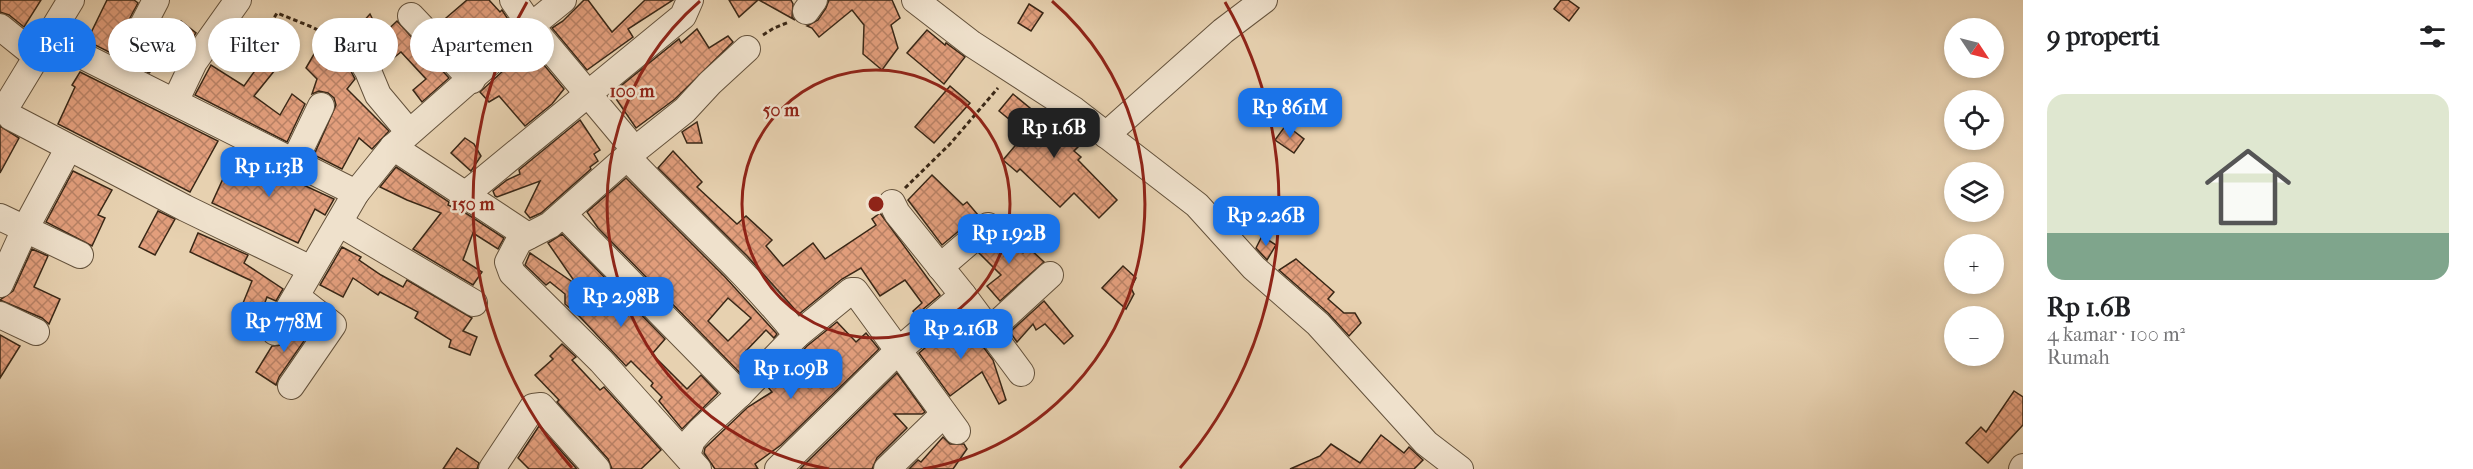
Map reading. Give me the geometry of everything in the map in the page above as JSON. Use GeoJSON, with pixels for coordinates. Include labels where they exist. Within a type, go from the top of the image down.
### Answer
{"type":"FeatureCollection","features":[{"type":"Feature","properties":{"kind":"street"},"geometry":{"type":"LineString","coordinates":[[60,18],[71,0]]}},
{"type":"Feature","properties":{"kind":"street"},"geometry":{"type":"LineString","coordinates":[[118,73],[156,0]]}},
{"type":"Feature","properties":{"kind":"street"},"geometry":{"type":"LineString","coordinates":[[224,18],[238,0]]}},
{"type":"Feature","properties":{"kind":"street"},"geometry":{"type":"LineString","coordinates":[[513,0],[525,18]]}},
{"type":"Feature","properties":{"kind":"street"},"geometry":{"type":"LineString","coordinates":[[541,18],[563,0]]}},
{"type":"Feature","properties":{"kind":"street"},"geometry":{"type":"LineString","coordinates":[[466,194],[682,16],[690,0]]}},
{"type":"Feature","properties":{"kind":"street"},"geometry":{"type":"LineString","coordinates":[[915,0],[972,44],[1074,110],[1197,205],[1254,268],[1318,324],[1426,443],[1460,469]]}},
{"type":"Feature","properties":{"kind":"street"},"geometry":{"type":"LineString","coordinates":[[1106,135],[1223,31],[1264,0]]}},
{"type":"Feature","properties":{"kind":"street"},"geometry":{"type":"LineString","coordinates":[[411,15],[472,80]]}},
{"type":"Feature","properties":{"kind":"street"},"geometry":{"type":"LineString","coordinates":[[0,27],[18,36]]}},
{"type":"Feature","properties":{"kind":"street"},"geometry":{"type":"LineString","coordinates":[[175,102],[194,63],[208,42]]}},
{"type":"Feature","properties":{"kind":"street"},"geometry":{"type":"LineString","coordinates":[[693,465],[601,361],[512,273],[508,262],[519,241],[550,225],[685,110],[747,49]]}},
{"type":"Feature","properties":{"kind":"street"},"geometry":{"type":"LineString","coordinates":[[554,54],[681,214],[754,283],[797,335]]}},
{"type":"Feature","properties":{"kind":"street"},"geometry":{"type":"LineString","coordinates":[[96,65],[118,73],[356,192]]}},
{"type":"Feature","properties":{"kind":"street"},"geometry":{"type":"LineString","coordinates":[[19,72],[8,84],[7,113],[68,149],[311,269]]}},
{"type":"Feature","properties":{"kind":"street"},"geometry":{"type":"LineString","coordinates":[[368,72],[401,139],[466,194],[528,236]]}},
{"type":"Feature","properties":{"kind":"street"},"geometry":{"type":"LineString","coordinates":[[275,332],[356,192],[401,139],[481,72]]}},
{"type":"Feature","properties":{"kind":"street"},"geometry":{"type":"LineString","coordinates":[[294,162],[321,106]]}},
{"type":"Feature","properties":{"kind":"street"},"geometry":{"type":"LineString","coordinates":[[0,284],[25,229],[68,149]]}},
{"type":"Feature","properties":{"kind":"street"},"geometry":{"type":"LineString","coordinates":[[892,203],[897,213],[963,295],[1021,373]]}},
{"type":"Feature","properties":{"kind":"street"},"geometry":{"type":"LineString","coordinates":[[563,214],[740,394]]}},
{"type":"Feature","properties":{"kind":"street"},"geometry":{"type":"LineString","coordinates":[[0,217],[80,255]]}},
{"type":"Feature","properties":{"kind":"street"},"geometry":{"type":"LineString","coordinates":[[339,224],[474,303]]}},
{"type":"Feature","properties":{"kind":"street"},"geometry":{"type":"LineString","coordinates":[[940,267],[988,226]]}},
{"type":"Feature","properties":{"kind":"street"},"geometry":{"type":"LineString","coordinates":[[989,331],[1050,275]]}},
{"type":"Feature","properties":{"kind":"street"},"geometry":{"type":"LineString","coordinates":[[693,465],[692,440],[701,430],[740,394],[797,335],[851,291],[855,291],[951,423],[887,469]]}},
{"type":"Feature","properties":{"kind":"street"},"geometry":{"type":"LineString","coordinates":[[777,469],[899,350],[963,295]]}},
{"type":"Feature","properties":{"kind":"street"},"geometry":{"type":"LineString","coordinates":[[291,386],[333,325],[297,297]]}},
{"type":"Feature","properties":{"kind":"street"},"geometry":{"type":"LineString","coordinates":[[0,315],[36,332]]}},
{"type":"Feature","properties":{"kind":"street"},"geometry":{"type":"LineString","coordinates":[[496,467],[533,407],[537,405],[541,406],[597,469]]}},
{"type":"Feature","properties":{"kind":"path"},"geometry":{"type":"LineString","coordinates":[[747,49],[774,28],[793,21],[810,5]]}},
{"type":"Feature","properties":{"kind":"path"},"geometry":{"type":"LineString","coordinates":[[274,18],[277,13],[290,18]]}},
{"type":"Feature","properties":{"kind":"path"},"geometry":{"type":"LineString","coordinates":[[892,203],[950,144],[1013,71]]}},
{"type":"Feature","properties":{"kind":"building"},"geometry":{"type":"Polygon","coordinates":[[[0,0],[41,0],[30,18],[18,18],[18,22],[9,15],[0,12],[0,0]]]}},
{"type":"Feature","properties":{"kind":"building"},"geometry":{"type":"Polygon","coordinates":[[[107,0],[134,0],[138,3],[130,18],[108,18],[108,52],[96,46],[96,23],[107,0]]]}},
{"type":"Feature","properties":{"kind":"building"},"geometry":{"type":"Polygon","coordinates":[[[467,0],[489,0],[500,12],[502,10],[507,18],[446,18],[467,0]]]}},
{"type":"Feature","properties":{"kind":"building"},"geometry":{"type":"Polygon","coordinates":[[[584,0],[588,0],[612,32],[645,0],[673,0],[628,29],[633,37],[587,70],[554,30],[554,27],[584,0]]]}},
{"type":"Feature","properties":{"kind":"building"},"geometry":{"type":"Polygon","coordinates":[[[729,0],[758,0],[739,17],[729,0]]]}},
{"type":"Feature","properties":{"kind":"building"},"geometry":{"type":"Polygon","coordinates":[[[759,0],[791,0],[792,17],[795,20],[759,0]]]}},
{"type":"Feature","properties":{"kind":"building"},"geometry":{"type":"Polygon","coordinates":[[[829,0],[892,0],[900,18],[891,25],[898,48],[882,70],[863,54],[864,25],[852,10],[819,37],[812,28],[807,26],[818,20],[829,0]]]}},
{"type":"Feature","properties":{"kind":"building"},"geometry":{"type":"Polygon","coordinates":[[[1561,0],[1568,0],[1579,8],[1569,21],[1554,9],[1561,0]]]}},
{"type":"Feature","properties":{"kind":"building"},"geometry":{"type":"Polygon","coordinates":[[[1029,4],[1043,13],[1031,31],[1018,23],[1029,4]]]}},
{"type":"Feature","properties":{"kind":"building"},"geometry":{"type":"Polygon","coordinates":[[[398,22],[410,35],[410,62],[401,52],[398,54],[398,22]]]}},
{"type":"Feature","properties":{"kind":"building"},"geometry":{"type":"Polygon","coordinates":[[[697,29],[709,48],[728,36],[733,42],[675,99],[636,128],[612,93],[679,39],[681,43],[697,29]]]}},
{"type":"Feature","properties":{"kind":"building"},"geometry":{"type":"Polygon","coordinates":[[[927,30],[945,45],[946,43],[965,57],[944,84],[907,53],[927,30]]]}},
{"type":"Feature","properties":{"kind":"building"},"geometry":{"type":"Polygon","coordinates":[[[312,58],[312,72],[351,72],[355,79],[347,89],[389,131],[372,149],[359,138],[342,169],[314,155],[336,105],[334,98],[328,93],[319,91],[312,94],[317,79],[306,68],[312,58]]]}},
{"type":"Feature","properties":{"kind":"building"},"geometry":{"type":"Polygon","coordinates":[[[208,71],[222,72],[244,86],[254,72],[273,72],[254,96],[280,115],[292,94],[305,104],[287,142],[195,95],[208,71]]]}},
{"type":"Feature","properties":{"kind":"building"},"geometry":{"type":"Polygon","coordinates":[[[80,72],[218,141],[190,192],[58,124],[75,87],[72,85],[80,72]]]}},
{"type":"Feature","properties":{"kind":"building"},"geometry":{"type":"Polygon","coordinates":[[[420,72],[444,72],[449,78],[422,102],[413,90],[426,79],[420,72]]]}},
{"type":"Feature","properties":{"kind":"building"},"geometry":{"type":"Polygon","coordinates":[[[502,72],[550,72],[564,89],[552,104],[525,126],[499,96],[489,102],[480,92],[502,72]]]}},
{"type":"Feature","properties":{"kind":"building"},"geometry":{"type":"Polygon","coordinates":[[[950,86],[970,103],[934,143],[915,127],[950,86]]]}},
{"type":"Feature","properties":{"kind":"building"},"geometry":{"type":"Polygon","coordinates":[[[1013,94],[1058,131],[1065,122],[1086,139],[1074,151],[1081,157],[1078,160],[1117,200],[1099,218],[1074,193],[1060,207],[1020,169],[1017,172],[1003,160],[1026,133],[999,111],[1013,94]]]}},
{"type":"Feature","properties":{"kind":"building"},"geometry":{"type":"Polygon","coordinates":[[[580,120],[600,150],[594,154],[598,161],[590,167],[591,169],[541,213],[530,218],[525,212],[540,181],[495,196],[493,191],[507,180],[520,174],[519,170],[580,120]]]}},
{"type":"Feature","properties":{"kind":"building"},"geometry":{"type":"Polygon","coordinates":[[[697,122],[702,143],[687,143],[682,132],[697,122]]]}},
{"type":"Feature","properties":{"kind":"building"},"geometry":{"type":"Polygon","coordinates":[[[1286,125],[1304,139],[1294,153],[1275,140],[1286,125]]]}},
{"type":"Feature","properties":{"kind":"building"},"geometry":{"type":"Polygon","coordinates":[[[0,126],[19,138],[0,173],[0,126]]]}},
{"type":"Feature","properties":{"kind":"building"},"geometry":{"type":"Polygon","coordinates":[[[465,138],[474,144],[481,156],[471,171],[451,153],[465,138]]]}},
{"type":"Feature","properties":{"kind":"building"},"geometry":{"type":"Polygon","coordinates":[[[236,150],[334,199],[325,215],[315,209],[298,243],[212,203],[236,150]]]}},
{"type":"Feature","properties":{"kind":"building"},"geometry":{"type":"Polygon","coordinates":[[[673,151],[702,182],[697,187],[737,224],[746,216],[772,240],[766,246],[783,266],[813,243],[825,259],[876,225],[872,219],[880,213],[940,295],[916,315],[913,311],[922,303],[905,280],[880,296],[861,268],[842,279],[799,314],[747,256],[658,168],[673,151]]]}},
{"type":"Feature","properties":{"kind":"building"},"geometry":{"type":"Polygon","coordinates":[[[396,167],[449,202],[448,205],[464,212],[504,238],[498,249],[473,233],[463,260],[482,272],[473,285],[413,249],[441,213],[380,187],[396,167]]]}},
{"type":"Feature","properties":{"kind":"building"},"geometry":{"type":"Polygon","coordinates":[[[73,171],[112,190],[98,215],[105,218],[92,246],[46,222],[73,171]]]}},
{"type":"Feature","properties":{"kind":"building"},"geometry":{"type":"Polygon","coordinates":[[[932,175],[963,205],[967,202],[978,215],[942,245],[908,200],[932,175]]]}},
{"type":"Feature","properties":{"kind":"building"},"geometry":{"type":"Polygon","coordinates":[[[626,178],[725,277],[777,334],[774,338],[766,330],[744,353],[751,361],[740,373],[598,228],[587,212],[626,178]],[[728,298],[708,321],[728,341],[751,318],[728,298]]]}},
{"type":"Feature","properties":{"kind":"building"},"geometry":{"type":"Polygon","coordinates":[[[158,211],[175,219],[155,255],[139,247],[158,211]]]}},
{"type":"Feature","properties":{"kind":"building"},"geometry":{"type":"Polygon","coordinates":[[[1002,232],[1023,253],[1028,247],[1044,262],[1000,301],[987,286],[1001,275],[979,253],[1002,232]]]}},
{"type":"Feature","properties":{"kind":"building"},"geometry":{"type":"Polygon","coordinates":[[[198,233],[248,255],[244,263],[283,289],[276,301],[267,297],[260,316],[241,308],[252,281],[190,252],[198,233]]]}},
{"type":"Feature","properties":{"kind":"building"},"geometry":{"type":"Polygon","coordinates":[[[562,234],[665,339],[652,354],[687,389],[701,375],[718,393],[682,429],[659,401],[662,397],[651,386],[653,383],[631,361],[626,366],[565,304],[565,294],[550,282],[546,285],[525,265],[530,253],[577,285],[548,243],[562,234]]]}},
{"type":"Feature","properties":{"kind":"building"},"geometry":{"type":"Polygon","coordinates":[[[1262,236],[1276,245],[1267,260],[1256,248],[1262,236]]]}},
{"type":"Feature","properties":{"kind":"building"},"geometry":{"type":"Polygon","coordinates":[[[342,247],[361,257],[359,260],[381,275],[403,287],[407,280],[472,318],[463,331],[477,337],[470,355],[449,347],[451,340],[415,318],[418,312],[380,292],[378,295],[353,278],[343,297],[320,285],[342,247]]]}},
{"type":"Feature","properties":{"kind":"building"},"geometry":{"type":"Polygon","coordinates":[[[32,249],[48,256],[34,287],[60,299],[49,324],[42,318],[0,300],[13,291],[32,249]]]}},
{"type":"Feature","properties":{"kind":"building"},"geometry":{"type":"Polygon","coordinates":[[[1296,259],[1334,292],[1328,299],[1344,313],[1355,313],[1361,323],[1349,336],[1328,313],[1279,270],[1296,259]]]}},
{"type":"Feature","properties":{"kind":"building"},"geometry":{"type":"Polygon","coordinates":[[[1123,266],[1136,278],[1131,288],[1134,294],[1126,309],[1102,288],[1123,266]]]}},
{"type":"Feature","properties":{"kind":"building"},"geometry":{"type":"Polygon","coordinates":[[[1044,301],[1073,336],[1064,344],[1045,324],[1036,330],[1033,324],[1017,342],[1010,332],[1044,301]]]}},
{"type":"Feature","properties":{"kind":"building"},"geometry":{"type":"Polygon","coordinates":[[[961,317],[993,360],[1006,400],[999,404],[982,372],[950,396],[919,353],[961,317]]]}},
{"type":"Feature","properties":{"kind":"building"},"geometry":{"type":"Polygon","coordinates":[[[300,319],[313,328],[279,377],[276,385],[256,372],[272,346],[282,345],[288,340],[300,319]]]}},
{"type":"Feature","properties":{"kind":"building"},"geometry":{"type":"Polygon","coordinates":[[[837,322],[856,342],[866,333],[879,349],[781,445],[755,464],[758,469],[715,469],[704,453],[705,448],[748,407],[772,392],[768,387],[807,346],[837,322]]]}},
{"type":"Feature","properties":{"kind":"building"},"geometry":{"type":"Polygon","coordinates":[[[0,335],[20,346],[0,378],[0,335]]]}},
{"type":"Feature","properties":{"kind":"building"},"geometry":{"type":"Polygon","coordinates":[[[562,344],[576,357],[572,360],[600,390],[604,387],[661,450],[641,469],[612,469],[608,459],[535,375],[553,359],[550,356],[562,344]]]}},
{"type":"Feature","properties":{"kind":"building"},"geometry":{"type":"Polygon","coordinates":[[[897,373],[925,412],[922,414],[894,414],[907,428],[877,458],[872,469],[800,469],[897,373]]]}},
{"type":"Feature","properties":{"kind":"building"},"geometry":{"type":"Polygon","coordinates":[[[2014,391],[2023,397],[2023,425],[1988,463],[1966,443],[1981,427],[1986,432],[2014,391]]]}},
{"type":"Feature","properties":{"kind":"building"},"geometry":{"type":"Polygon","coordinates":[[[539,426],[577,469],[529,469],[518,458],[539,426]]]}},
{"type":"Feature","properties":{"kind":"building"},"geometry":{"type":"Polygon","coordinates":[[[1381,435],[1404,453],[1409,447],[1423,460],[1414,469],[1290,469],[1320,456],[1331,444],[1360,463],[1381,435]]]}},
{"type":"Feature","properties":{"kind":"building"},"geometry":{"type":"Polygon","coordinates":[[[943,437],[950,444],[964,444],[967,449],[953,469],[909,469],[918,460],[921,462],[943,437]]]}},
{"type":"Feature","properties":{"kind":"building"},"geometry":{"type":"Polygon","coordinates":[[[457,448],[479,463],[477,469],[443,469],[457,448]]]}}]}
